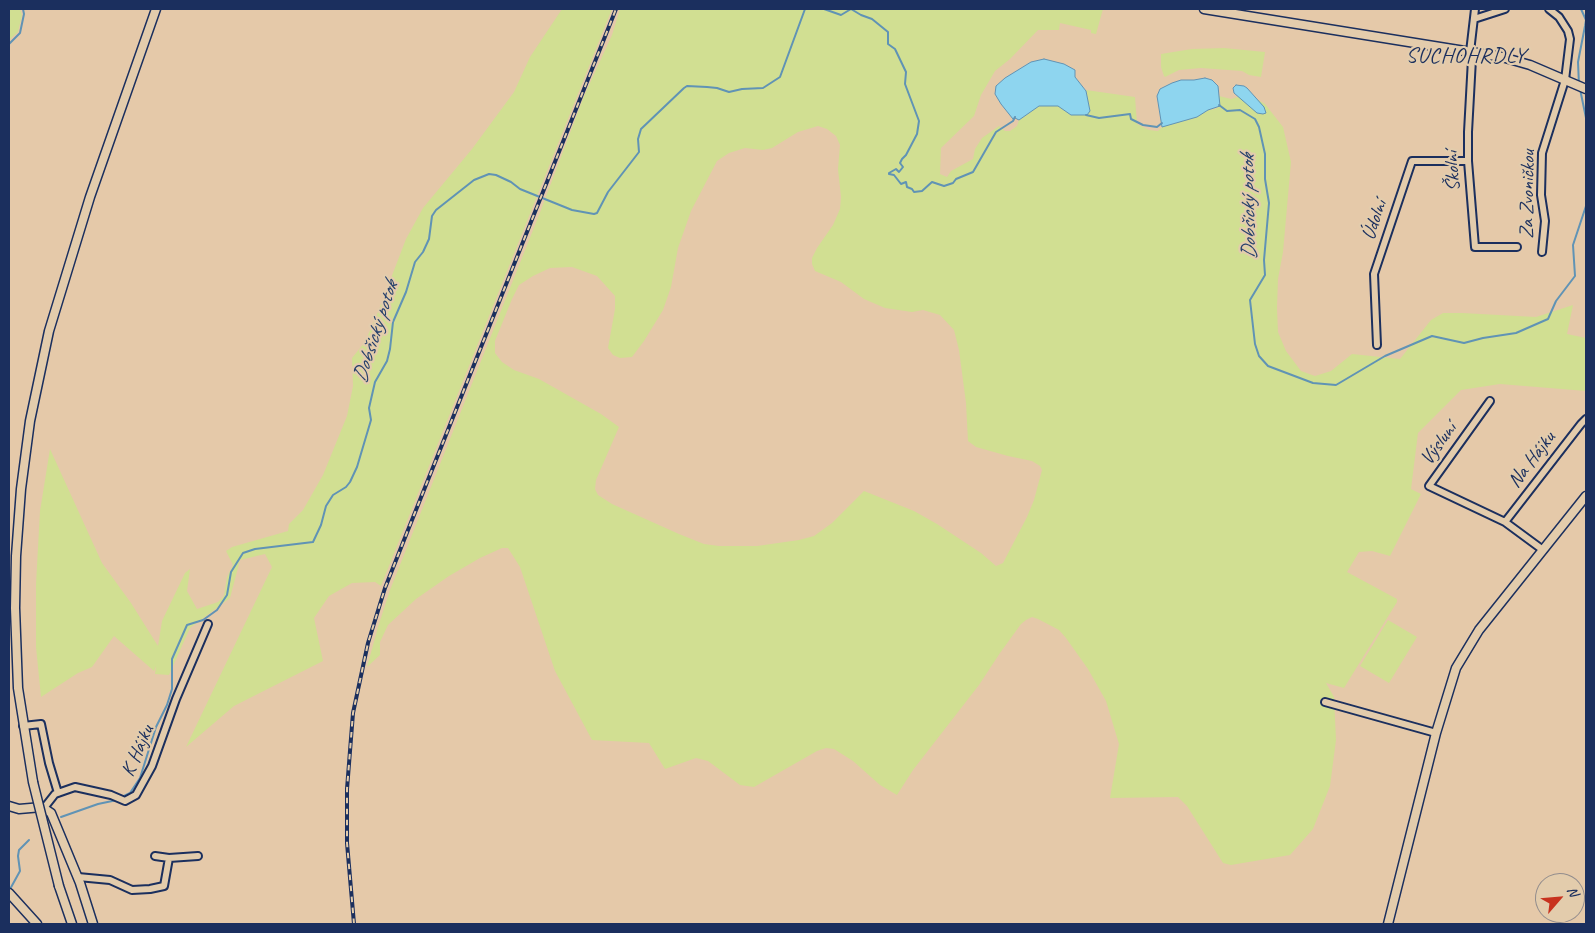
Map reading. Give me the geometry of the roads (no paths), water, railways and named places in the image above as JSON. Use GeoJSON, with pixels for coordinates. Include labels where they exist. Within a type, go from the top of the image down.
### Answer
{"type":"FeatureCollection","features":[{"type":"Feature","properties":{"kind":"main road"},"geometry":{"type":"LineString","coordinates":[[72,924],[59,886],[34,782],[18,688],[16,564],[21,489],[30,421],[49,331],[79,233],[156,9]]}},
{"type":"Feature","properties":{"kind":"main road"},"geometry":{"type":"LineString","coordinates":[[1204,9],[1502,57],[1530,65],[1586,89]]}},
{"type":"Feature","properties":{"kind":"main road"},"geometry":{"type":"LineString","coordinates":[[1388,924],[1436,733],[1456,668],[1479,630],[1586,496]]}},
{"type":"Feature","properties":{"kind":"main road"},"geometry":{"type":"LineString","coordinates":[[9,806],[19,809],[44,808],[53,815],[78,878],[93,924]]}},
{"type":"Feature","properties":{"kind":"main road"},"geometry":{"type":"LineString","coordinates":[[9,893],[37,924]]}},
{"type":"Feature","properties":{"kind":"street","name":"Školní"},"geometry":{"type":"LineString","coordinates":[[1475,9],[1470,52],[1472,59],[1468,132],[1468,161],[1475,247],[1517,247]]}},
{"type":"Feature","properties":{"kind":"street"},"geometry":{"type":"LineString","coordinates":[[1474,19],[1506,9]]}},
{"type":"Feature","properties":{"kind":"street","name":"Za Zvoničkou"},"geometry":{"type":"LineString","coordinates":[[1542,252],[1545,220],[1541,195],[1542,153],[1565,80],[1570,49],[1568,31],[1559,17],[1549,9]]}},
{"type":"Feature","properties":{"kind":"street","name":"Údolní"},"geometry":{"type":"LineString","coordinates":[[1377,345],[1374,274],[1412,162],[1468,161]]}},
{"type":"Feature","properties":{"kind":"street","name":"Výsluní"},"geometry":{"type":"LineString","coordinates":[[1490,401],[1429,486],[1506,522]]}},
{"type":"Feature","properties":{"kind":"street","name":"Na Hájku"},"geometry":{"type":"LineString","coordinates":[[1506,522],[1586,419]]}},
{"type":"Feature","properties":{"kind":"street"},"geometry":{"type":"LineString","coordinates":[[1506,522],[1543,550]]}},
{"type":"Feature","properties":{"kind":"street","name":"K Hájku"},"geometry":{"type":"LineString","coordinates":[[58,793],[78,787],[125,800],[136,795],[152,766],[176,700],[208,624]]}},
{"type":"Feature","properties":{"kind":"street"},"geometry":{"type":"LineString","coordinates":[[1325,702],[1436,733]]}},
{"type":"Feature","properties":{"kind":"street"},"geometry":{"type":"LineString","coordinates":[[23,726],[41,724],[49,763],[58,793],[52,796],[44,808]]}},
{"type":"Feature","properties":{"kind":"street"},"geometry":{"type":"LineString","coordinates":[[155,856],[169,858],[198,856]]}},
{"type":"Feature","properties":{"kind":"street"},"geometry":{"type":"LineString","coordinates":[[78,878],[110,880],[132,890],[164,886],[169,858]]}},
{"type":"Feature","properties":{"kind":"water"},"geometry":{"type":"Polygon","coordinates":[[[1044,59],[1064,64],[1075,70],[1075,77],[1086,91],[1090,111],[1087,115],[1071,115],[1058,106],[1039,106],[1019,120],[1013,119],[1001,104],[995,94],[996,86],[1005,78],[1031,62],[1044,59]]]}},
{"type":"Feature","properties":{"kind":"water"},"geometry":{"type":"Polygon","coordinates":[[[1205,78],[1212,80],[1218,86],[1220,106],[1208,110],[1197,117],[1162,127],[1157,96],[1160,89],[1181,80],[1205,78]]]}},
{"type":"Feature","properties":{"kind":"water"},"geometry":{"type":"Polygon","coordinates":[[[1236,85],[1247,88],[1264,107],[1266,113],[1257,113],[1234,93],[1233,88],[1236,85]]]}},
{"type":"Feature","properties":{"kind":"waterway"},"geometry":{"type":"LineString","coordinates":[[9,44],[20,33],[24,14],[23,9]]}},
{"type":"Feature","properties":{"kind":"waterway","name":"Dobšický potok"},"geometry":{"type":"LineString","coordinates":[[122,797],[130,793],[140,778],[156,727],[167,705],[172,689],[172,659],[187,625],[203,620],[217,610],[227,595],[231,572],[243,553],[255,549],[313,542],[321,525],[326,506],[333,495],[346,487],[350,482],[357,467],[371,420],[369,408],[375,382],[387,361],[393,322],[406,292],[415,262],[423,252],[429,239],[432,216],[436,210],[474,180],[489,174],[496,175],[511,182],[520,189],[572,210],[597,213],[608,192],[639,152],[638,139],[641,129],[684,88],[687,86],[707,87],[729,92],[763,88],[780,77],[805,9]]}},
{"type":"Feature","properties":{"kind":"waterway","name":"Dobšický potok"},"geometry":{"type":"LineString","coordinates":[[824,9],[841,15],[851,9],[872,19],[888,32],[888,44],[895,49],[906,72],[905,84],[919,121],[917,134],[900,163],[903,167],[899,172],[896,169],[889,174],[894,175],[901,184],[906,182],[907,187],[914,192],[922,191],[932,182],[944,186],[953,183],[956,179],[973,172],[996,132],[1013,121],[1015,117]]}},
{"type":"Feature","properties":{"kind":"waterway","name":"Dobšický potok"},"geometry":{"type":"LineString","coordinates":[[1579,85],[1578,62],[1586,20],[1581,9]]}},
{"type":"Feature","properties":{"kind":"waterway","name":"Dobšický potok"},"geometry":{"type":"LineString","coordinates":[[1580,89],[1586,118]]}},
{"type":"Feature","properties":{"kind":"waterway","name":"Dobšický potok"},"geometry":{"type":"LineString","coordinates":[[1219,105],[1227,111],[1240,110],[1255,119],[1259,127],[1265,154],[1265,179],[1269,203],[1264,260],[1265,275],[1250,300],[1255,344],[1259,356],[1268,366],[1313,383],[1336,385],[1385,356],[1432,336],[1464,343],[1516,333],[1548,319],[1556,301],[1575,276],[1573,245],[1586,206]]}},
{"type":"Feature","properties":{"kind":"waterway","name":"Dobšický potok"},"geometry":{"type":"LineString","coordinates":[[1086,115],[1099,118],[1130,114],[1131,119],[1143,125],[1157,127],[1162,123]]}},
{"type":"Feature","properties":{"kind":"waterway","name":"Dobšický potok"},"geometry":{"type":"LineString","coordinates":[[61,817],[98,804],[117,800]]}},
{"type":"Feature","properties":{"kind":"waterway","name":"Dobšický potok"},"geometry":{"type":"LineString","coordinates":[[9,891],[20,871],[19,850],[29,840]]}},
{"type":"Feature","properties":{"kind":"railway"},"geometry":{"type":"LineString","coordinates":[[354,924],[347,843],[347,789],[353,713],[368,643],[385,588],[616,9]]}},
{"type":"Feature","properties":{"kind":"district","name":"SUCHOHRDLY"},"geometry":{"type":"Point","coordinates":[1466,56]}}]}
